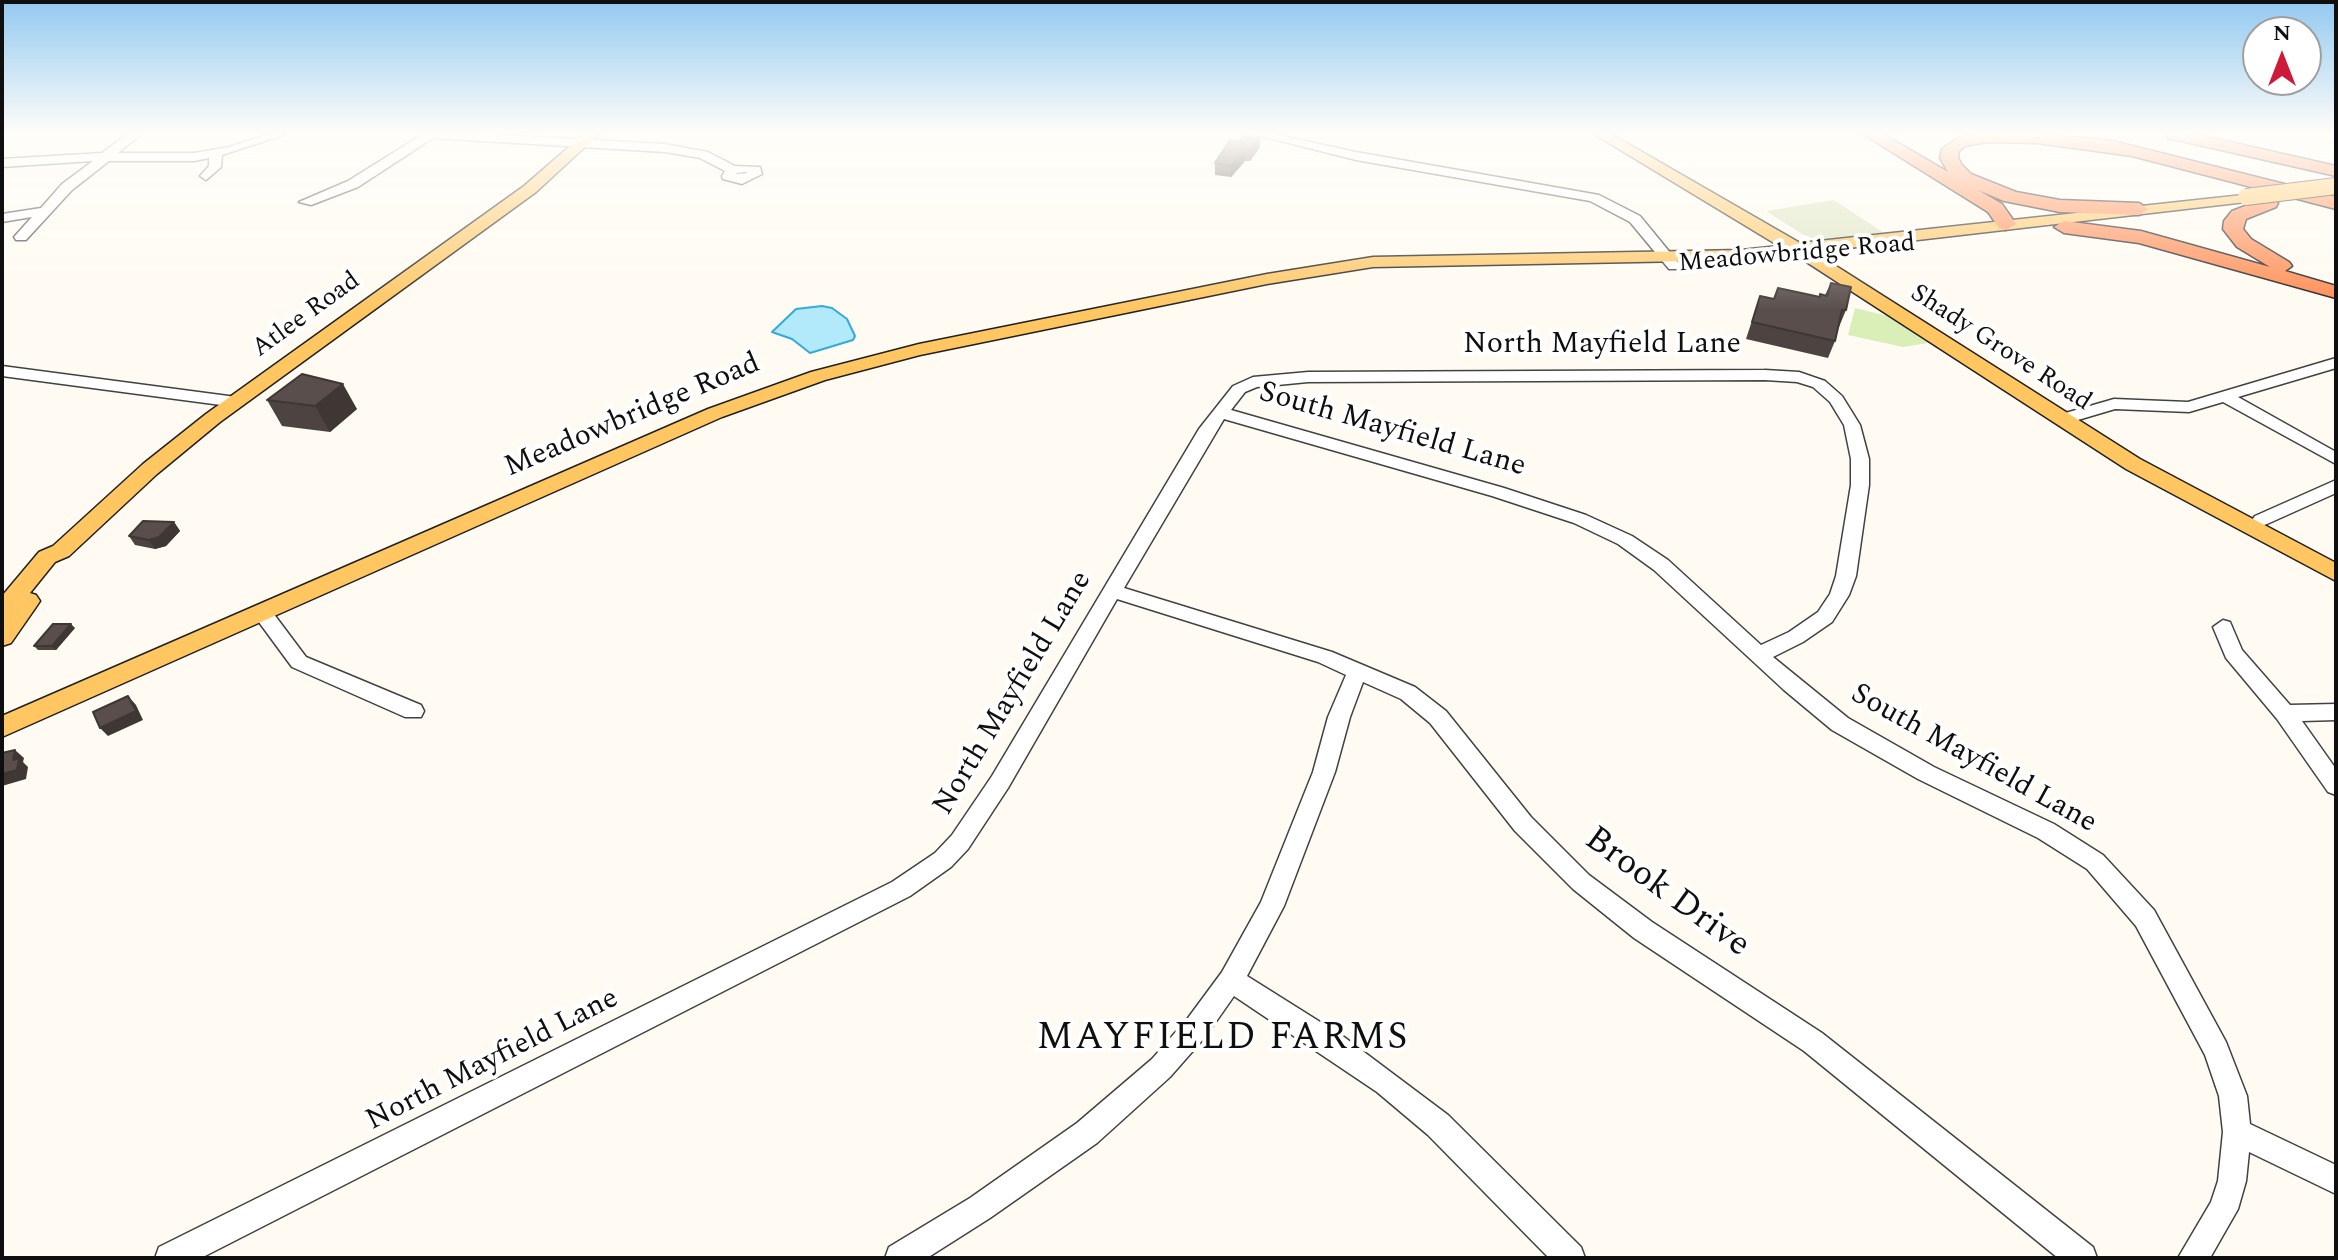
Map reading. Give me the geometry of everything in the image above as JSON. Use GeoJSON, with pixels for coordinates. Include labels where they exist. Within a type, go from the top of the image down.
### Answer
{"type":"FeatureCollection","features":[{"type":"Feature","properties":{"kind":"highway"},"geometry":{"type":"LineString","coordinates":[[1970,193],[1995,208],[2006,224]]}},
{"type":"Feature","properties":{"kind":"highway"},"geometry":{"type":"LineString","coordinates":[[2001,193],[2060,206],[2139,209]]}},
{"type":"Feature","properties":{"kind":"highway"},"geometry":{"type":"LineString","coordinates":[[2296,193],[2336,203]]}},
{"type":"Feature","properties":{"kind":"highway"},"geometry":{"type":"LineString","coordinates":[[2269,203],[2236,218],[2233,229],[2238,238],[2273,262],[2336,284]]}},
{"type":"Feature","properties":{"kind":"highway"},"geometry":{"type":"LineString","coordinates":[[2064,227],[2141,237],[2336,292]]}},
{"type":"Feature","properties":{"kind":"main road","name":"Atlee Road"},"geometry":{"type":"LineString","coordinates":[[2,612],[47,557],[61,551],[128,487],[236,402],[525,193]]}},
{"type":"Feature","properties":{"kind":"main road","name":"Shady Grove Road"},"geometry":{"type":"LineString","coordinates":[[1707,193],[1813,252]]}},
{"type":"Feature","properties":{"kind":"main road","name":"Shady Grove Road"},"geometry":{"type":"LineString","coordinates":[[1715,193],[1813,252],[2176,489],[2336,573]]}},
{"type":"Feature","properties":{"kind":"main road","name":"Meadowbridge Road"},"geometry":{"type":"LineString","coordinates":[[1813,252],[2006,224],[2280,193]]}},
{"type":"Feature","properties":{"kind":"main road","name":"Meadowbridge Road"},"geometry":{"type":"LineString","coordinates":[[2,727],[701,419],[818,376],[919,350],[1321,269],[1671,262],[1813,252],[2336,195]]}},
{"type":"Feature","properties":{"kind":"main road","name":"Shady Grove Road"},"geometry":{"type":"LineString","coordinates":[[2068,418],[2336,562]]}},
{"type":"Feature","properties":{"kind":"main road","name":"Atlee Road"},"geometry":{"type":"LineString","coordinates":[[2,637],[63,557],[61,551]]}},
{"type":"Feature","properties":{"kind":"street"},"geometry":{"type":"LineString","coordinates":[[21,237],[62,193]]}},
{"type":"Feature","properties":{"kind":"street"},"geometry":{"type":"LineString","coordinates":[[306,202],[330,193]]}},
{"type":"Feature","properties":{"kind":"street"},"geometry":{"type":"LineString","coordinates":[[1565,193],[1594,198],[1635,219],[1671,262]]}},
{"type":"Feature","properties":{"kind":"street"},"geometry":{"type":"LineString","coordinates":[[2,218],[45,211]]}},
{"type":"Feature","properties":{"kind":"street"},"geometry":{"type":"LineString","coordinates":[[2068,418],[2114,404],[2183,408],[2336,363]]}},
{"type":"Feature","properties":{"kind":"street"},"geometry":{"type":"LineString","coordinates":[[2,371],[236,402]]}},
{"type":"Feature","properties":{"kind":"street","name":"North Mayfield Lane"},"geometry":{"type":"LineString","coordinates":[[170,1258],[923,876],[960,842],[976,820],[1219,412],[1239,389],[1269,379],[1790,375],[1811,380],[1836,399],[1857,439],[1860,485],[1846,576],[1839,595],[1825,617],[1796,637],[1759,655]]}},
{"type":"Feature","properties":{"kind":"street"},"geometry":{"type":"LineString","coordinates":[[2224,396],[2336,459]]}},
{"type":"Feature","properties":{"kind":"street","name":"South Mayfield Lane"},"geometry":{"type":"LineString","coordinates":[[1219,412],[1374,455],[1604,529],[1661,565],[1812,702],[1872,744],[2046,831],[2081,852],[2108,874],[2145,918],[2217,1051],[2233,1096],[2237,1132],[2232,1181],[2223,1209],[2193,1258]]}},
{"type":"Feature","properties":{"kind":"street"},"geometry":{"type":"LineString","coordinates":[[2261,520],[2336,486]]}},
{"type":"Feature","properties":{"kind":"street","name":"Brook Drive"},"geometry":{"type":"LineString","coordinates":[[1111,591],[1177,609],[1358,670],[1408,693],[1438,717],[1523,824],[1608,904],[1813,1042],[2082,1258]]}},
{"type":"Feature","properties":{"kind":"street"},"geometry":{"type":"LineString","coordinates":[[263,614],[299,662],[413,711]]}},
{"type":"Feature","properties":{"kind":"street"},"geometry":{"type":"LineString","coordinates":[[2223,627],[2233,653],[2285,713],[2336,786]]}},
{"type":"Feature","properties":{"kind":"street"},"geometry":{"type":"LineString","coordinates":[[900,1258],[1020,1181],[1099,1123],[1161,1068],[1197,1027],[1231,980],[1272,906],[1324,772],[1339,717],[1358,670]]}},
{"type":"Feature","properties":{"kind":"street"},"geometry":{"type":"LineString","coordinates":[[2285,713],[2336,712]]}},
{"type":"Feature","properties":{"kind":"street"},"geometry":{"type":"LineString","coordinates":[[1231,980],[1387,1083],[1438,1125],[1570,1258]]}},
{"type":"Feature","properties":{"kind":"street"},"geometry":{"type":"LineString","coordinates":[[2237,1132],[2336,1180]]}},
{"type":"Feature","properties":{"kind":"green space"},"geometry":{"type":"Polygon","coordinates":[[[1834,200],[1884,233],[1815,239],[1766,211],[1834,200]]]}},
{"type":"Feature","properties":{"kind":"green space"},"geometry":{"type":"Polygon","coordinates":[[[1855,308],[1892,317],[1928,343],[1903,347],[1848,335],[1855,308]]]}},
{"type":"Feature","properties":{"kind":"water"},"geometry":{"type":"Polygon","coordinates":[[[832,308],[847,319],[855,336],[853,340],[810,353],[792,339],[772,332],[796,309],[832,308]]]}},
{"type":"Feature","properties":{"kind":"building"},"geometry":{"type":"Polygon","coordinates":[[[1831,283],[1851,287],[1835,341],[1752,322],[1760,296],[1774,299],[1778,288],[1827,296],[1831,283]]]}},
{"type":"Feature","properties":{"kind":"building"},"geometry":{"type":"Polygon","coordinates":[[[302,374],[343,384],[315,406],[267,400],[302,374]]]}},
{"type":"Feature","properties":{"kind":"building"},"geometry":{"type":"Polygon","coordinates":[[[143,521],[174,522],[159,537],[149,540],[129,536],[143,521]]]}},
{"type":"Feature","properties":{"kind":"building"},"geometry":{"type":"Polygon","coordinates":[[[53,624],[71,624],[52,646],[34,646],[53,624]]]}},
{"type":"Feature","properties":{"kind":"building"},"geometry":{"type":"Polygon","coordinates":[[[128,696],[136,711],[100,728],[93,712],[128,696]]]}},
{"type":"Feature","properties":{"kind":"building"},"geometry":{"type":"Polygon","coordinates":[[[15,750],[13,760],[19,758],[17,770],[2,774],[2,753],[15,750]]]}},
{"type":"Feature","properties":{"kind":"district","name":"MAYFIELD FARMS"},"geometry":{"type":"Point","coordinates":[1223,1041]}}]}
